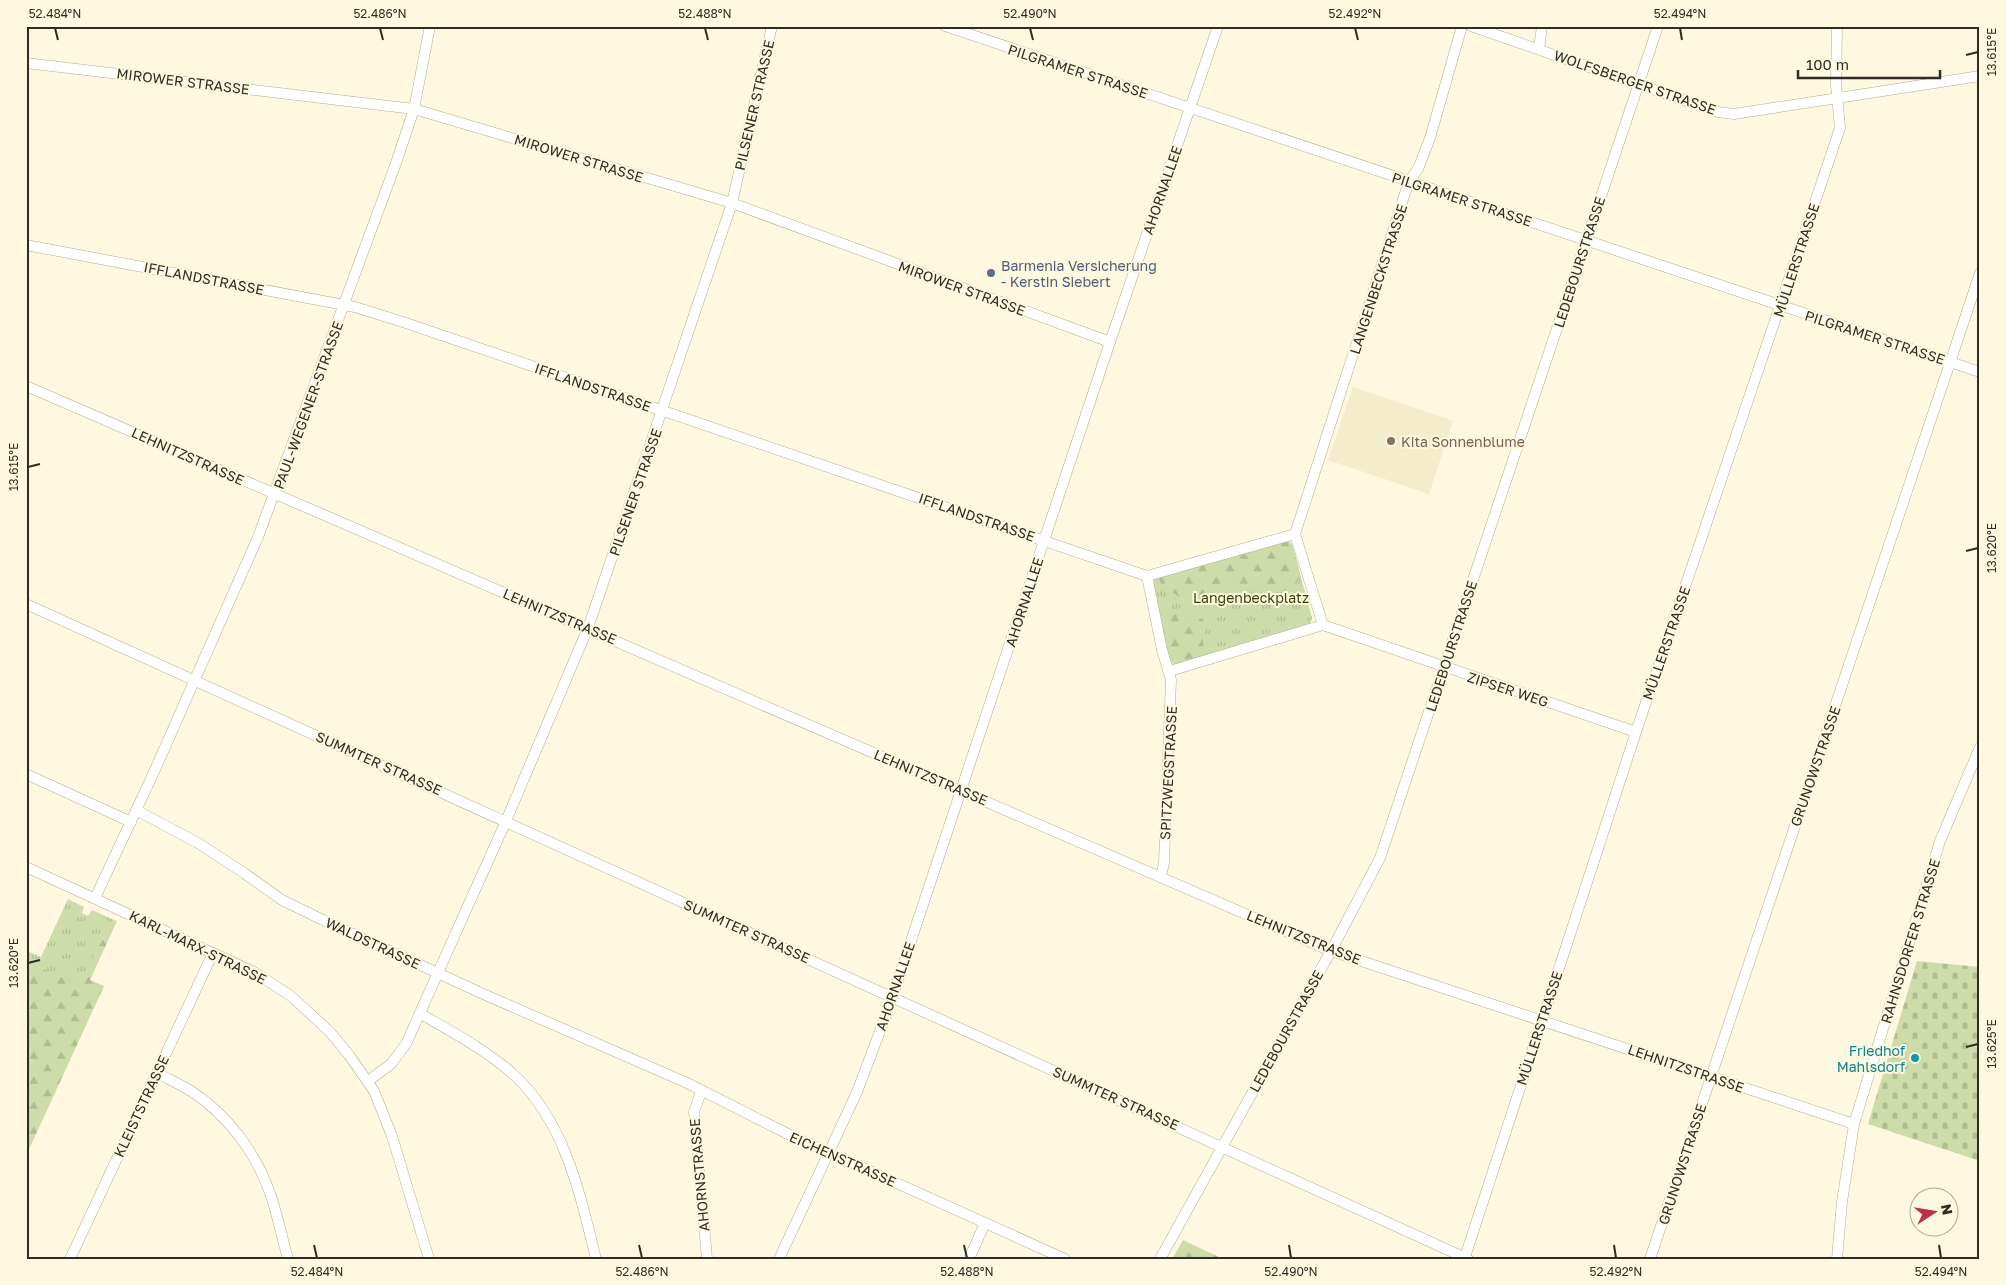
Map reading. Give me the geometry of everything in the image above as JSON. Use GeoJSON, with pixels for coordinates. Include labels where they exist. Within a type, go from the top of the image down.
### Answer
{"type":"FeatureCollection","features":[{"type":"Feature","properties":{"kind":"street","name":"PAUL-WEGENER-STRASSE"},"geometry":{"type":"LineString","coordinates":[[95,898],[131,822],[258,537],[396,163],[414,109],[430,26]]}},
{"type":"Feature","properties":{"kind":"street","name":"PILSENER STRASSE"},"geometry":{"type":"LineString","coordinates":[[368,1081],[391,1064],[406,1044],[421,1014],[588,628],[732,203],[772,26]]}},
{"type":"Feature","properties":{"kind":"street","name":"PILGRAMER STRASSE"},"geometry":{"type":"LineString","coordinates":[[945,26],[1980,372]]}},
{"type":"Feature","properties":{"kind":"street","name":"AHORNALLEE"},"geometry":{"type":"LineString","coordinates":[[780,1259],[857,1092],[892,997],[1110,342],[1218,26]]}},
{"type":"Feature","properties":{"kind":"street","name":"LANGENBECKSTRASSE"},"geometry":{"type":"LineString","coordinates":[[1295,534],[1409,181],[1418,169],[1430,138],[1462,26]]}},
{"type":"Feature","properties":{"kind":"street","name":"WOLFSBERGER STRASSE"},"geometry":{"type":"LineString","coordinates":[[1471,26],[1718,112],[1734,114],[1980,76]]}},
{"type":"Feature","properties":{"kind":"street"},"geometry":{"type":"LineString","coordinates":[[1539,49],[1542,26]]}},
{"type":"Feature","properties":{"kind":"street","name":"LEDEBOURSTRASSE"},"geometry":{"type":"LineString","coordinates":[[1160,1259],[1331,951],[1380,858],[1658,26]]}},
{"type":"Feature","properties":{"kind":"street","name":"MÜLLERSTRASSE"},"geometry":{"type":"LineString","coordinates":[[1466,1258],[1636,732],[1840,128],[1836,85],[1837,26]]}},
{"type":"Feature","properties":{"kind":"street","name":"MIROWER STRASSE"},"geometry":{"type":"LineString","coordinates":[[26,64],[414,109],[732,203],[1110,342]]}},
{"type":"Feature","properties":{"kind":"street","name":"IFFLANDSTRASSE"},"geometry":{"type":"LineString","coordinates":[[26,245],[345,304],[663,410],[1147,576]]}},
{"type":"Feature","properties":{"kind":"street","name":"GRUNOWSTRASSE"},"geometry":{"type":"LineString","coordinates":[[1650,1259],[1980,273]]}},
{"type":"Feature","properties":{"kind":"street","name":"LEHNITZSTRASSE"},"geometry":{"type":"LineString","coordinates":[[26,386],[1331,951],[1854,1124]]}},
{"type":"Feature","properties":{"kind":"street"},"geometry":{"type":"LineString","coordinates":[[1295,534],[1323,625],[1170,671],[1162,650],[1147,576],[1295,534]]}},
{"type":"Feature","properties":{"kind":"street","name":"SUMMTER STRASSE"},"geometry":{"type":"LineString","coordinates":[[26,604],[1466,1258]]}},
{"type":"Feature","properties":{"kind":"street","name":"ZIPSER WEG"},"geometry":{"type":"LineString","coordinates":[[1323,625],[1444,668],[1636,732]]}},
{"type":"Feature","properties":{"kind":"street","name":"SPITZWEGSTRASSE"},"geometry":{"type":"LineString","coordinates":[[1160,876],[1164,863],[1172,680],[1170,671]]}},
{"type":"Feature","properties":{"kind":"street","name":"RAHNSDORFER STRASSE"},"geometry":{"type":"LineString","coordinates":[[1837,1259],[1842,1202],[1854,1124],[1940,841],[1980,747]]}},
{"type":"Feature","properties":{"kind":"street"},"geometry":{"type":"LineString","coordinates":[[26,774],[131,822]]}},
{"type":"Feature","properties":{"kind":"street","name":"WALDSTRASSE"},"geometry":{"type":"LineString","coordinates":[[136,810],[198,843],[282,900],[481,993],[623,1054]]}},
{"type":"Feature","properties":{"kind":"street","name":"KARL-MARX-STRASSE"},"geometry":{"type":"LineString","coordinates":[[26,867],[254,972],[291,996],[330,1032],[368,1081],[392,1136],[429,1259]]}},
{"type":"Feature","properties":{"kind":"street","name":"KLEISTSTRASSE"},"geometry":{"type":"LineString","coordinates":[[70,1259],[213,953]]}},
{"type":"Feature","properties":{"kind":"street"},"geometry":{"type":"LineString","coordinates":[[421,1014],[495,1059],[514,1075],[541,1107],[564,1149],[574,1175],[596,1259]]}},
{"type":"Feature","properties":{"kind":"street","name":"EICHENSTRASSE"},"geometry":{"type":"LineString","coordinates":[[623,1054],[830,1152],[1065,1259]]}},
{"type":"Feature","properties":{"kind":"street"},"geometry":{"type":"LineString","coordinates":[[157,1073],[191,1091],[212,1107],[232,1127],[254,1156],[270,1194],[288,1259]]}},
{"type":"Feature","properties":{"kind":"street","name":"AHORNSTRASSE"},"geometry":{"type":"LineString","coordinates":[[701,1092],[694,1112],[707,1259]]}},
{"type":"Feature","properties":{"kind":"street"},"geometry":{"type":"LineString","coordinates":[[969,1259],[985,1223]]}},
{"type":"Feature","properties":{"kind":"shaded area","name":"Kita Sonnenblume"},"geometry":{"type":"Polygon","coordinates":[[[1353,387],[1453,421],[1429,494],[1328,460],[1353,387]]]}},
{"type":"Feature","properties":{"kind":"green space"},"geometry":{"type":"Polygon","coordinates":[[[1287,540],[1292,544],[1301,577],[1293,586],[1283,592],[1229,586],[1181,600],[1162,585],[1157,576],[1287,540]]]}},
{"type":"Feature","properties":{"kind":"green space","name":"Langenbeckplatz"},"geometry":{"type":"Polygon","coordinates":[[[1292,544],[1312,618],[1309,627],[1174,665],[1168,657],[1154,590],[1154,580],[1157,576],[1292,544]]]}},
{"type":"Feature","properties":{"kind":"green space"},"geometry":{"type":"Polygon","coordinates":[[[1222,589],[1228,611],[1186,622],[1181,600],[1222,589]]]}},
{"type":"Feature","properties":{"kind":"green space"},"geometry":{"type":"Polygon","coordinates":[[[1182,606],[1186,622],[1202,618],[1207,626],[1203,639],[1204,657],[1174,665],[1168,657],[1157,610],[1175,611],[1182,606]]]}},
{"type":"Feature","properties":{"kind":"green space"},"geometry":{"type":"Polygon","coordinates":[[[68,899],[84,907],[82,913],[88,916],[92,910],[114,920],[77,985],[26,961],[27,951],[41,957],[68,899]]]}},
{"type":"Feature","properties":{"kind":"green space"},"geometry":{"type":"Polygon","coordinates":[[[114,920],[117,921],[90,980],[104,986],[26,1156],[26,961],[77,984],[114,920]]]}},
{"type":"Feature","properties":{"kind":"green space"},"geometry":{"type":"Polygon","coordinates":[[[1917,961],[1980,967],[1980,1161],[1868,1124],[1917,961]]]}},
{"type":"Feature","properties":{"kind":"green space"},"geometry":{"type":"Polygon","coordinates":[[[1183,1240],[1223,1259],[1172,1259],[1183,1240]]]}},
{"type":"Feature","properties":{"kind":"place","name":"Barmenia Versicherung - Kerstin Siebert"},"geometry":{"type":"Point","coordinates":[991,273]}},
{"type":"Feature","properties":{"kind":"place","name":"Kita Sonnenblume"},"geometry":{"type":"Point","coordinates":[1391,441]}},
{"type":"Feature","properties":{"kind":"place","name":"Friedhof Mahlsdorf"},"geometry":{"type":"Point","coordinates":[1915,1058]}}]}
